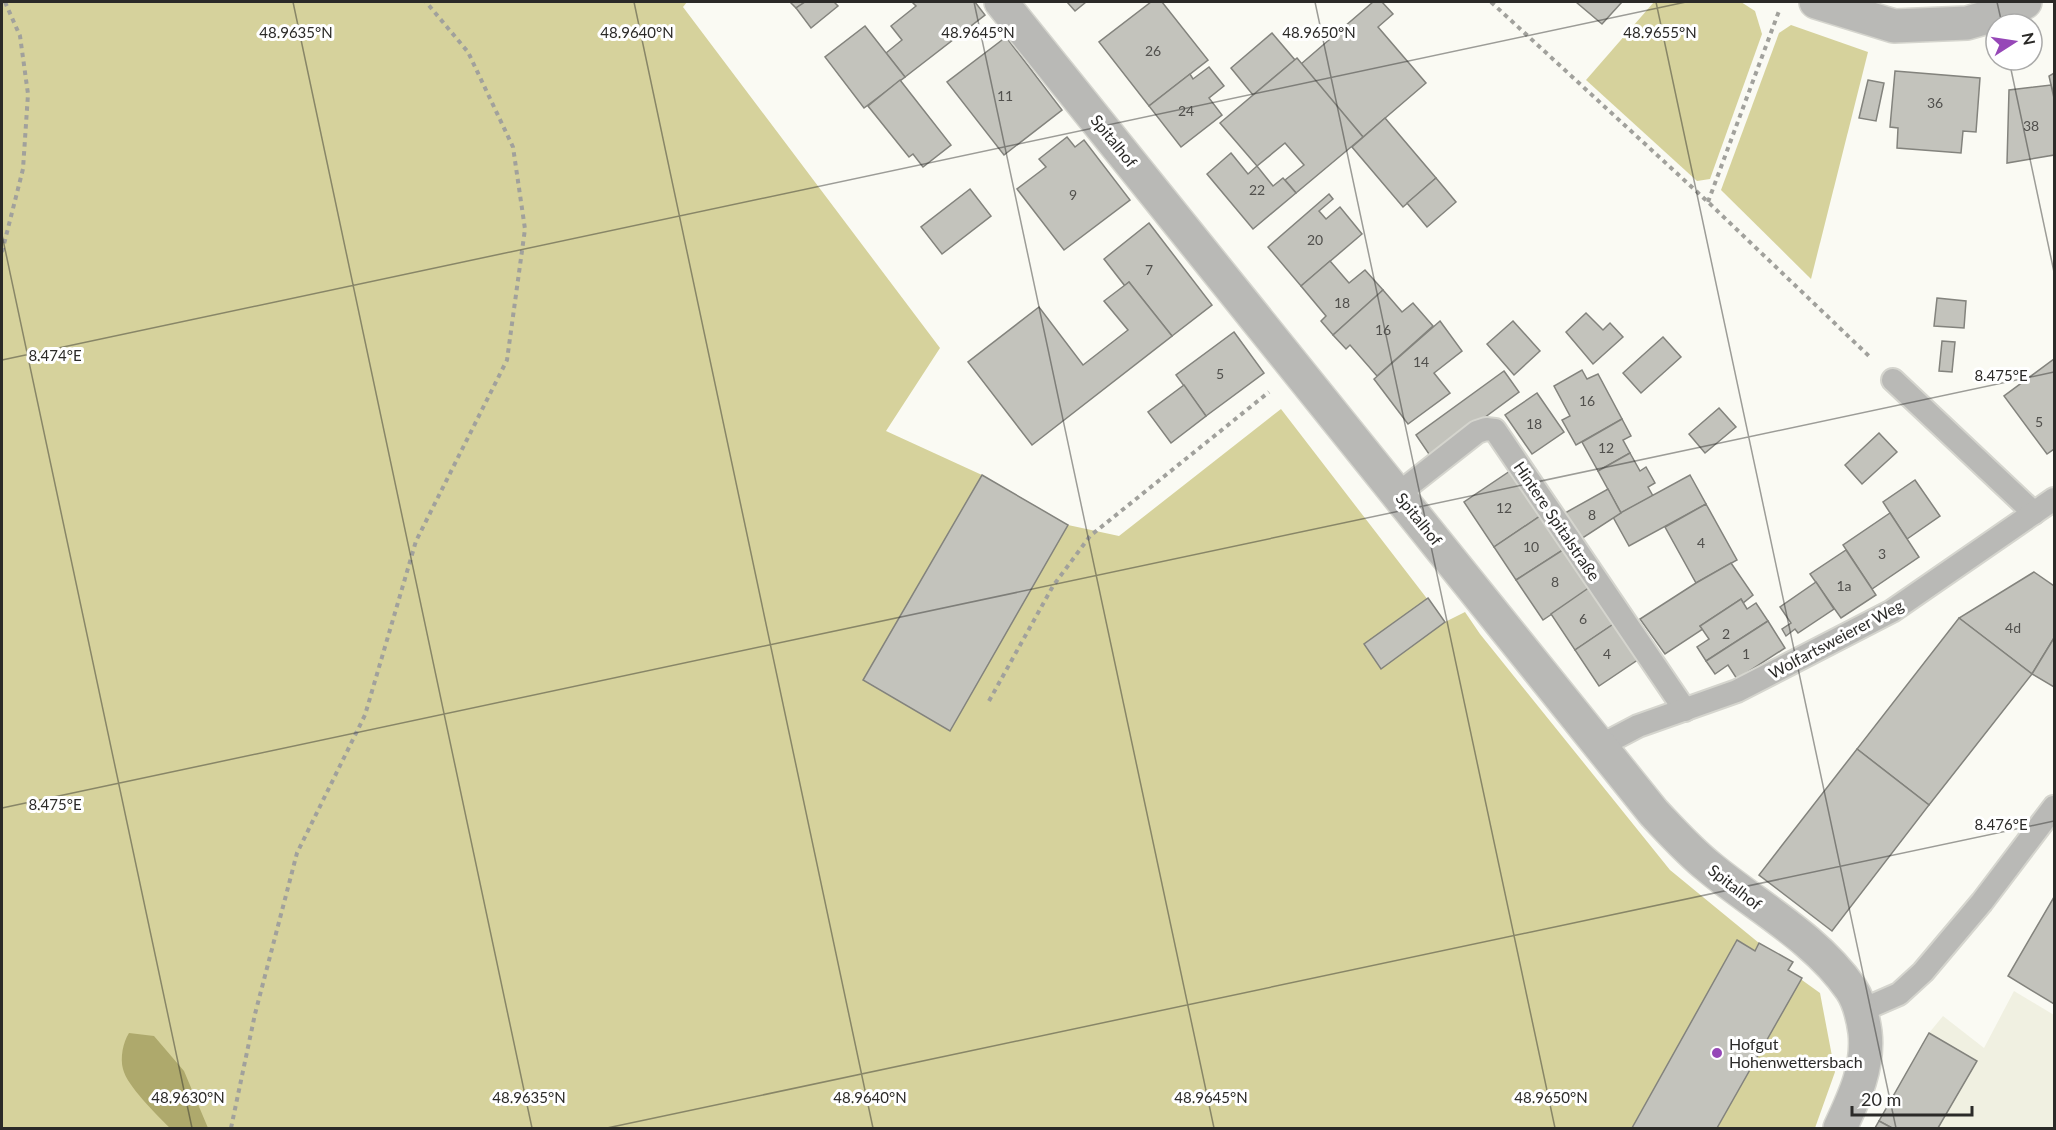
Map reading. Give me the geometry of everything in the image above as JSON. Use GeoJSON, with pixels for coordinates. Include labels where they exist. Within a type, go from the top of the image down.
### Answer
{"type":"FeatureCollection","features":[{"type":"Feature","properties":{"kind":"street","name":"Spitalhof"},"geometry":{"type":"LineString","coordinates":[[1001,2],[1654,813],[1688,849],[1792,931],[1835,969],[1852,991],[1865,1032],[1866,1054],[1863,1075],[1840,1128]]}},
{"type":"Feature","properties":{"kind":"street"},"geometry":{"type":"LineString","coordinates":[[1816,2],[1894,26],[1967,22],[2009,11],[2025,2]]}},
{"type":"Feature","properties":{"kind":"lane"},"geometry":{"type":"LineString","coordinates":[[1893,380],[2034,513]]}},
{"type":"Feature","properties":{"kind":"lane","name":"Hintere Spitalstraße"},"geometry":{"type":"LineString","coordinates":[[1398,494],[1477,432],[1486,429],[1495,430],[1685,710]]}},
{"type":"Feature","properties":{"kind":"lane","name":"Wolfartsweierer Weg"},"geometry":{"type":"LineString","coordinates":[[1600,746],[1638,726],[1737,691],[1892,611],[2055,499]]}},
{"type":"Feature","properties":{"kind":"lane"},"geometry":{"type":"LineString","coordinates":[[1860,1011],[1899,994],[1923,972],[1982,902],[2055,807]]}},
{"type":"Feature","properties":{"kind":"path"},"geometry":{"type":"LineString","coordinates":[[2,252],[23,169],[28,94],[20,36],[5,2]]}},
{"type":"Feature","properties":{"kind":"path"},"geometry":{"type":"LineString","coordinates":[[231,1128],[255,1014],[297,853],[365,715],[416,541],[507,360],[525,229],[513,147],[468,52],[426,2]]}},
{"type":"Feature","properties":{"kind":"path"},"geometry":{"type":"LineString","coordinates":[[1491,2],[1708,202],[1893,380]]}},
{"type":"Feature","properties":{"kind":"path"},"geometry":{"type":"LineString","coordinates":[[1708,202],[1783,2]]}},
{"type":"Feature","properties":{"kind":"path"},"geometry":{"type":"LineString","coordinates":[[990,701],[1053,586],[1089,536],[1298,369]]}},
{"type":"Feature","properties":{"kind":"shaded area"},"geometry":{"type":"Polygon","coordinates":[[[2,2],[687,2],[683,7],[940,348],[886,431],[982,475],[1068,525],[1119,536],[1281,409],[1445,622],[1465,612],[1480,634],[1670,870],[1759,943],[1793,962],[1788,970],[1820,993],[1835,1072],[1815,1128],[2,1128],[2,2]]]}},
{"type":"Feature","properties":{"kind":"shaded area"},"geometry":{"type":"Polygon","coordinates":[[[1654,2],[1741,2],[1755,11],[1762,34],[1710,179],[1697,181],[1586,80],[1654,2]]]}},
{"type":"Feature","properties":{"kind":"shaded area"},"geometry":{"type":"Polygon","coordinates":[[[1791,25],[1868,52],[1811,279],[1721,190],[1779,33],[1791,25]]]}},
{"type":"Feature","properties":{"kind":"shaded area"},"geometry":{"type":"Polygon","coordinates":[[[2014,991],[2054,1015],[2054,1128],[1892,1128],[1879,1121],[1929,1033],[1943,1016],[1984,1048],[2014,991]]]}},
{"type":"Feature","properties":{"kind":"shaded area"},"geometry":{"type":"Polygon","coordinates":[[[129,1033],[154,1036],[184,1071],[208,1128],[170,1128],[136,1092],[122,1065],[123,1050],[129,1033]]]}},
{"type":"Feature","properties":{"kind":"building"},"geometry":{"type":"Polygon","coordinates":[[[790,2],[805,2],[796,8],[790,2]]]}},
{"type":"Feature","properties":{"kind":"building"},"geometry":{"type":"Polygon","coordinates":[[[805,2],[834,2],[838,6],[811,28],[796,8],[805,2]]]}},
{"type":"Feature","properties":{"kind":"building"},"geometry":{"type":"Polygon","coordinates":[[[912,2],[975,2],[985,15],[905,77],[886,53],[902,40],[891,26],[916,6],[912,2]]]}},
{"type":"Feature","properties":{"kind":"building"},"geometry":{"type":"Polygon","coordinates":[[[1067,2],[1086,2],[1075,11],[1067,2]]]}},
{"type":"Feature","properties":{"kind":"building"},"geometry":{"type":"Polygon","coordinates":[[[1151,2],[1162,2],[1208,60],[1149,106],[1099,42],[1151,2]]]}},
{"type":"Feature","properties":{"kind":"building"},"geometry":{"type":"Polygon","coordinates":[[[1373,2],[1382,2],[1393,14],[1378,27],[1426,83],[1363,137],[1301,64],[1373,2]]]}},
{"type":"Feature","properties":{"kind":"building"},"geometry":{"type":"Polygon","coordinates":[[[1576,2],[1622,2],[1602,24],[1576,2]]]}},
{"type":"Feature","properties":{"kind":"building"},"geometry":{"type":"Polygon","coordinates":[[[865,26],[905,77],[864,108],[825,57],[865,26]]]}},
{"type":"Feature","properties":{"kind":"building"},"geometry":{"type":"Polygon","coordinates":[[[1272,33],[1295,60],[1253,95],[1231,68],[1272,33]]]}},
{"type":"Feature","properties":{"kind":"building"},"geometry":{"type":"Polygon","coordinates":[[[1006,37],[1062,110],[1004,155],[947,82],[1006,37]]]}},
{"type":"Feature","properties":{"kind":"building"},"geometry":{"type":"Polygon","coordinates":[[[1297,58],[1363,137],[1296,193],[1285,180],[1304,165],[1285,143],[1257,166],[1220,123],[1297,58]]]}},
{"type":"Feature","properties":{"kind":"building"},"geometry":{"type":"Polygon","coordinates":[[[1209,67],[1224,86],[1209,98],[1222,115],[1181,147],[1149,106],[1190,74],[1193,79],[1209,67]]]}},
{"type":"Feature","properties":{"kind":"building"},"geometry":{"type":"Polygon","coordinates":[[[1895,71],[1980,78],[1976,132],[1963,131],[1961,153],[1897,148],[1898,128],[1890,127],[1895,71]]]}},
{"type":"Feature","properties":{"kind":"building"},"geometry":{"type":"Polygon","coordinates":[[[2054,73],[2054,98],[2049,76],[2054,73]]]}},
{"type":"Feature","properties":{"kind":"building"},"geometry":{"type":"Polygon","coordinates":[[[900,80],[951,145],[923,167],[913,154],[909,157],[868,106],[900,80]]]}},
{"type":"Feature","properties":{"kind":"building"},"geometry":{"type":"Polygon","coordinates":[[[1868,80],[1884,83],[1876,121],[1859,118],[1868,80]]]}},
{"type":"Feature","properties":{"kind":"building"},"geometry":{"type":"Polygon","coordinates":[[[2051,85],[2054,98],[2054,155],[2007,163],[2009,90],[2051,85]]]}},
{"type":"Feature","properties":{"kind":"building"},"geometry":{"type":"Polygon","coordinates":[[[1385,118],[1436,178],[1403,207],[1352,147],[1385,118]]]}},
{"type":"Feature","properties":{"kind":"building"},"geometry":{"type":"Polygon","coordinates":[[[1067,137],[1075,147],[1084,140],[1130,200],[1064,250],[1017,189],[1046,167],[1039,159],[1067,137]]]}},
{"type":"Feature","properties":{"kind":"building"},"geometry":{"type":"Polygon","coordinates":[[[1231,153],[1248,174],[1257,166],[1273,186],[1283,178],[1296,193],[1253,229],[1207,174],[1231,153]]]}},
{"type":"Feature","properties":{"kind":"building"},"geometry":{"type":"Polygon","coordinates":[[[1436,178],[1456,202],[1427,227],[1407,203],[1436,178]]]}},
{"type":"Feature","properties":{"kind":"building"},"geometry":{"type":"Polygon","coordinates":[[[970,189],[991,216],[942,254],[921,227],[970,189]]]}},
{"type":"Feature","properties":{"kind":"building"},"geometry":{"type":"Polygon","coordinates":[[[1329,194],[1333,199],[1319,211],[1326,219],[1340,207],[1362,234],[1301,286],[1268,247],[1329,194]]]}},
{"type":"Feature","properties":{"kind":"building"},"geometry":{"type":"Polygon","coordinates":[[[1149,223],[1212,305],[1172,336],[1129,282],[1125,286],[1104,259],[1149,223]]]}},
{"type":"Feature","properties":{"kind":"building"},"geometry":{"type":"Polygon","coordinates":[[[1330,261],[1349,283],[1365,270],[1383,290],[1333,335],[1321,321],[1326,316],[1301,286],[1330,261]]]}},
{"type":"Feature","properties":{"kind":"building"},"geometry":{"type":"Polygon","coordinates":[[[1129,282],[1172,336],[1032,445],[968,362],[1039,307],[1083,365],[1128,330],[1104,301],[1129,282]]]}},
{"type":"Feature","properties":{"kind":"building"},"geometry":{"type":"Polygon","coordinates":[[[1383,290],[1402,312],[1413,303],[1433,326],[1377,376],[1350,345],[1346,349],[1333,335],[1383,290]]]}},
{"type":"Feature","properties":{"kind":"building"},"geometry":{"type":"Polygon","coordinates":[[[1937,298],[1966,301],[1964,328],[1934,326],[1937,298]]]}},
{"type":"Feature","properties":{"kind":"building"},"geometry":{"type":"Polygon","coordinates":[[[1586,313],[1603,330],[1610,323],[1623,337],[1593,364],[1566,332],[1586,313]]]}},
{"type":"Feature","properties":{"kind":"building"},"geometry":{"type":"Polygon","coordinates":[[[1440,321],[1462,351],[1434,373],[1450,393],[1408,424],[1374,379],[1440,321]]]}},
{"type":"Feature","properties":{"kind":"building"},"geometry":{"type":"Polygon","coordinates":[[[1513,321],[1540,351],[1514,375],[1487,344],[1513,321]]]}},
{"type":"Feature","properties":{"kind":"building"},"geometry":{"type":"Polygon","coordinates":[[[1234,332],[1264,373],[1206,416],[1176,375],[1234,332]]]}},
{"type":"Feature","properties":{"kind":"building"},"geometry":{"type":"Polygon","coordinates":[[[1663,337],[1681,357],[1641,393],[1623,373],[1663,337]]]}},
{"type":"Feature","properties":{"kind":"building"},"geometry":{"type":"Polygon","coordinates":[[[1942,341],[1955,342],[1952,372],[1939,371],[1942,341]]]}},
{"type":"Feature","properties":{"kind":"building"},"geometry":{"type":"Polygon","coordinates":[[[2054,359],[2054,449],[2047,454],[2004,396],[2054,359]]]}},
{"type":"Feature","properties":{"kind":"building"},"geometry":{"type":"Polygon","coordinates":[[[1582,370],[1587,379],[1598,374],[1622,419],[1576,445],[1562,420],[1570,416],[1554,386],[1582,370]]]}},
{"type":"Feature","properties":{"kind":"building"},"geometry":{"type":"Polygon","coordinates":[[[1504,371],[1519,392],[1431,457],[1416,435],[1504,371]]]}},
{"type":"Feature","properties":{"kind":"building"},"geometry":{"type":"Polygon","coordinates":[[[1184,385],[1206,416],[1171,443],[1148,412],[1184,385]]]}},
{"type":"Feature","properties":{"kind":"building"},"geometry":{"type":"Polygon","coordinates":[[[1537,393],[1564,432],[1532,454],[1505,415],[1537,393]]]}},
{"type":"Feature","properties":{"kind":"building"},"geometry":{"type":"Polygon","coordinates":[[[1719,408],[1736,427],[1705,453],[1689,434],[1719,408]]]}},
{"type":"Feature","properties":{"kind":"building"},"geometry":{"type":"Polygon","coordinates":[[[1622,419],[1631,436],[1623,440],[1630,453],[1598,471],[1582,442],[1622,419]]]}},
{"type":"Feature","properties":{"kind":"building"},"geometry":{"type":"Polygon","coordinates":[[[1879,433],[1897,452],[1862,484],[1845,465],[1879,433]]]}},
{"type":"Feature","properties":{"kind":"building"},"geometry":{"type":"Polygon","coordinates":[[[1630,453],[1640,471],[1646,467],[1655,483],[1648,487],[1653,496],[1621,513],[1598,471],[1630,453]]]}},
{"type":"Feature","properties":{"kind":"building"},"geometry":{"type":"Polygon","coordinates":[[[1513,469],[1543,514],[1494,547],[1464,502],[1513,469]]]}},
{"type":"Feature","properties":{"kind":"building"},"geometry":{"type":"Polygon","coordinates":[[[982,475],[1068,525],[950,731],[863,680],[982,475]]]}},
{"type":"Feature","properties":{"kind":"building"},"geometry":{"type":"Polygon","coordinates":[[[1690,475],[1706,504],[1629,546],[1613,517],[1690,475]]]}},
{"type":"Feature","properties":{"kind":"building"},"geometry":{"type":"Polygon","coordinates":[[[1915,480],[1940,516],[1907,539],[1883,502],[1915,480]]]}},
{"type":"Feature","properties":{"kind":"building"},"geometry":{"type":"Polygon","coordinates":[[[1608,489],[1621,513],[1581,539],[1565,513],[1608,489]]]}},
{"type":"Feature","properties":{"kind":"building"},"geometry":{"type":"Polygon","coordinates":[[[1706,504],[1737,560],[1696,583],[1665,527],[1706,504]]]}},
{"type":"Feature","properties":{"kind":"building"},"geometry":{"type":"Polygon","coordinates":[[[1546,512],[1569,546],[1516,580],[1494,547],[1546,512]]]}},
{"type":"Feature","properties":{"kind":"building"},"geometry":{"type":"Polygon","coordinates":[[[1890,513],[1919,557],[1872,589],[1843,545],[1890,513]]]}},
{"type":"Feature","properties":{"kind":"building"},"geometry":{"type":"Polygon","coordinates":[[[1569,546],[1595,585],[1543,620],[1516,580],[1569,546]]]}},
{"type":"Feature","properties":{"kind":"building"},"geometry":{"type":"Polygon","coordinates":[[[1846,550],[1876,595],[1841,618],[1810,574],[1846,550]]]}},
{"type":"Feature","properties":{"kind":"building"},"geometry":{"type":"Polygon","coordinates":[[[1731,563],[1753,595],[1743,603],[1741,599],[1700,626],[1703,629],[1665,654],[1640,619],[1731,563]]]}},
{"type":"Feature","properties":{"kind":"building"},"geometry":{"type":"Polygon","coordinates":[[[2034,572],[2054,586],[2054,638],[2032,674],[1959,618],[2034,572]]]}},
{"type":"Feature","properties":{"kind":"building"},"geometry":{"type":"Polygon","coordinates":[[[1816,582],[1834,609],[1798,633],[1795,629],[1786,636],[1782,629],[1791,623],[1780,607],[1816,582]]]}},
{"type":"Feature","properties":{"kind":"building"},"geometry":{"type":"Polygon","coordinates":[[[1590,587],[1615,623],[1575,650],[1551,614],[1590,587]]]}},
{"type":"Feature","properties":{"kind":"building"},"geometry":{"type":"Polygon","coordinates":[[[1428,598],[1445,622],[1381,669],[1364,644],[1428,598]]]}},
{"type":"Feature","properties":{"kind":"building"},"geometry":{"type":"Polygon","coordinates":[[[1741,599],[1747,609],[1756,603],[1768,621],[1706,661],[1697,647],[1709,639],[1700,626],[1741,599]]]}},
{"type":"Feature","properties":{"kind":"building"},"geometry":{"type":"Polygon","coordinates":[[[1959,618],[2032,674],[1929,805],[1857,749],[1959,618]]]}},
{"type":"Feature","properties":{"kind":"building"},"geometry":{"type":"Polygon","coordinates":[[[1768,621],[1785,648],[1737,679],[1728,665],[1715,674],[1706,661],[1768,621]]]}},
{"type":"Feature","properties":{"kind":"building"},"geometry":{"type":"Polygon","coordinates":[[[1615,623],[1639,659],[1599,686],[1575,650],[1615,623]]]}},
{"type":"Feature","properties":{"kind":"building"},"geometry":{"type":"Polygon","coordinates":[[[2054,638],[2054,687],[2032,674],[2054,638]]]}},
{"type":"Feature","properties":{"kind":"building"},"geometry":{"type":"Polygon","coordinates":[[[1857,749],[1929,805],[1832,931],[1759,875],[1857,749]]]}},
{"type":"Feature","properties":{"kind":"building"},"geometry":{"type":"Polygon","coordinates":[[[2054,897],[2054,1004],[2008,976],[2054,897]]]}},
{"type":"Feature","properties":{"kind":"building","name":"Hofgut Hohenwettersbach"},"geometry":{"type":"Polygon","coordinates":[[[1737,940],[1755,951],[1759,943],[1793,962],[1788,970],[1802,978],[1717,1128],[1632,1128],[1737,940]]]}},
{"type":"Feature","properties":{"kind":"building"},"geometry":{"type":"Polygon","coordinates":[[[1929,1033],[1977,1061],[1938,1128],[1892,1128],[1879,1121],[1929,1033]]]}},
{"type":"Feature","properties":{"kind":"building"},"geometry":{"type":"Polygon","coordinates":[[[1879,1121],[1892,1128],[1875,1128],[1879,1121]]]}},
{"type":"Feature","properties":{"kind":"place","name":"Hofgut Hohenwettersbach"},"geometry":{"type":"Point","coordinates":[1717,1053]}}]}
